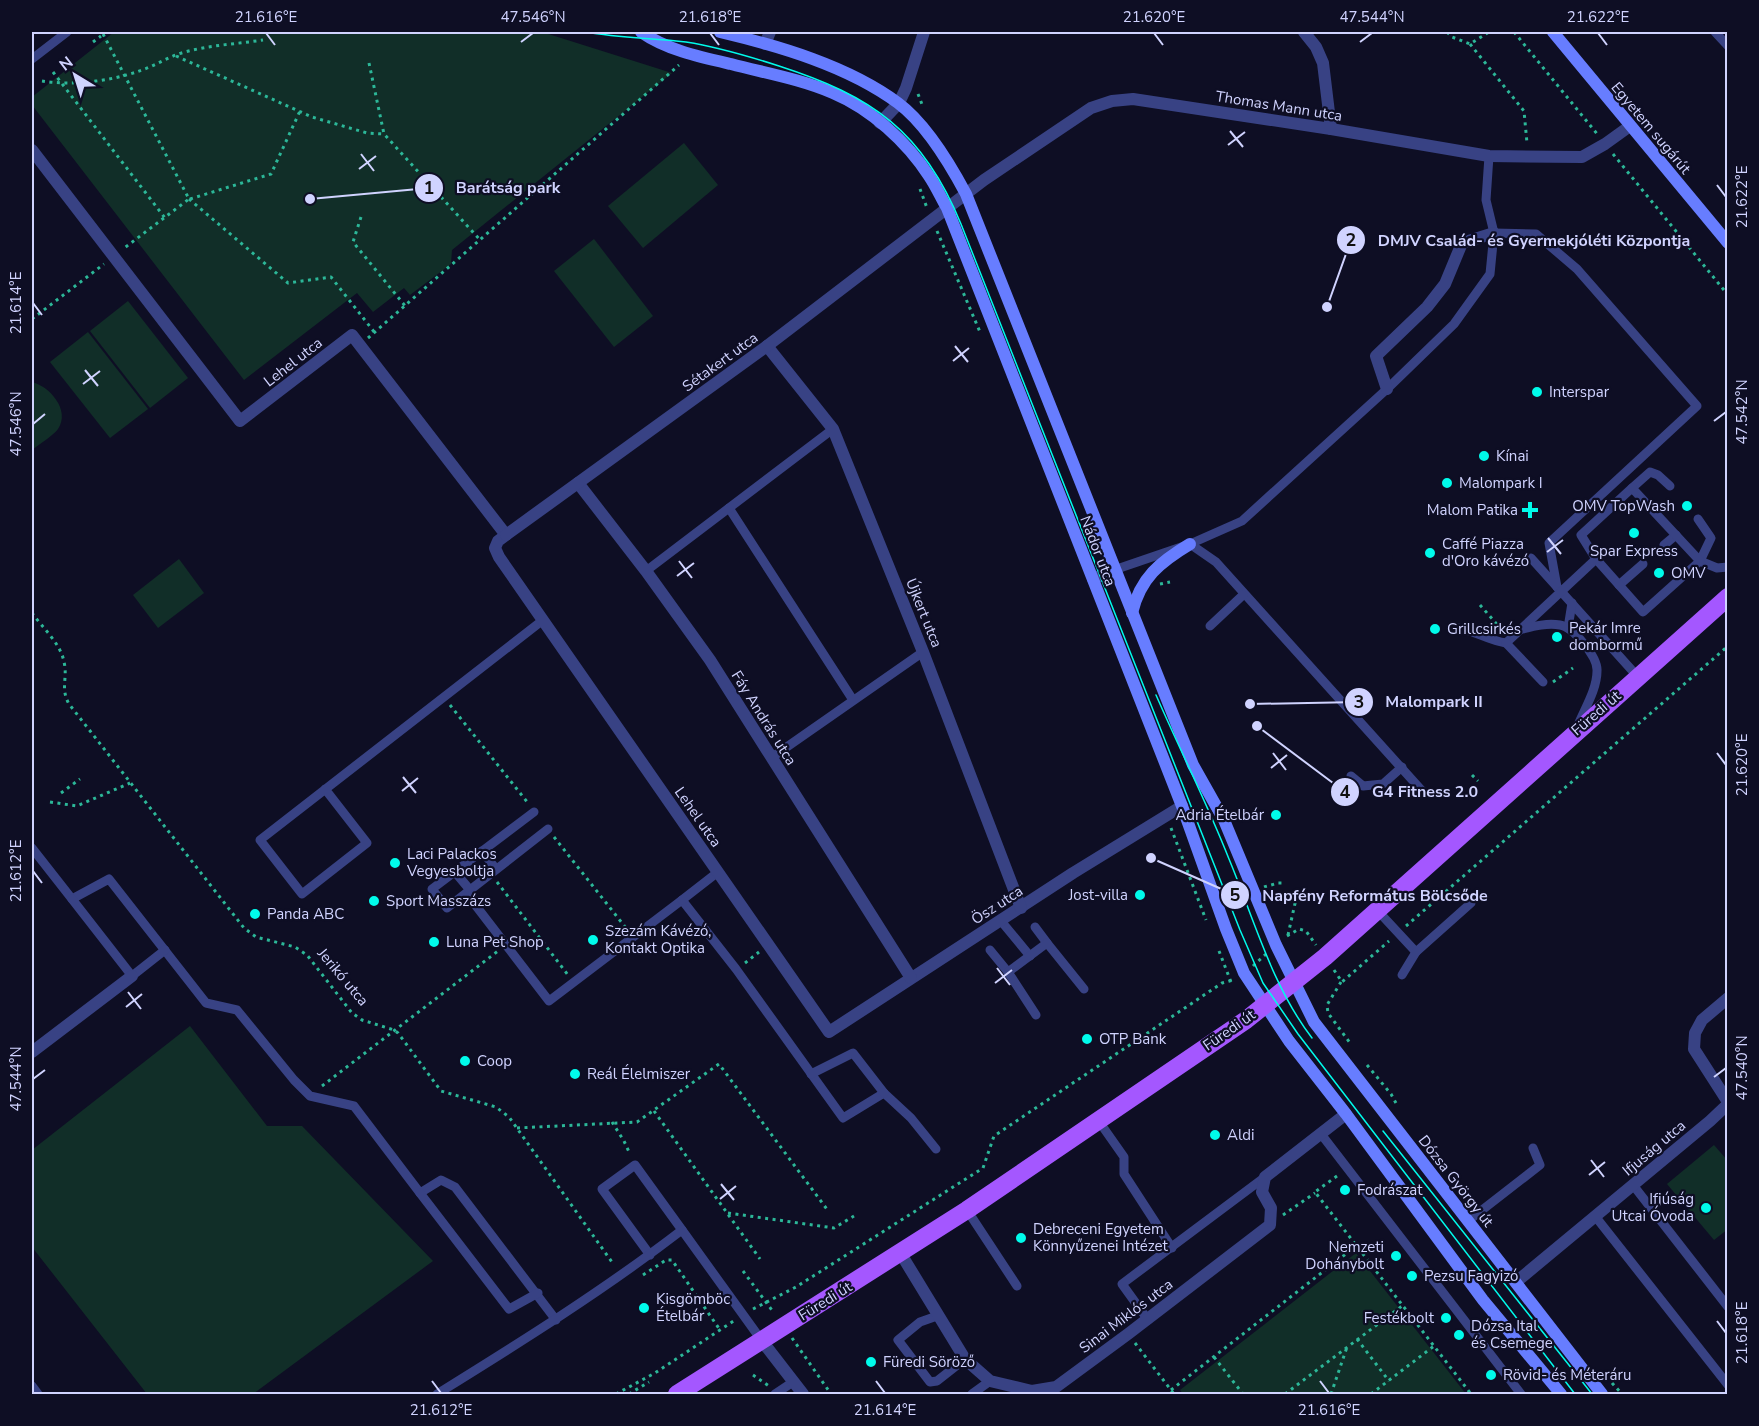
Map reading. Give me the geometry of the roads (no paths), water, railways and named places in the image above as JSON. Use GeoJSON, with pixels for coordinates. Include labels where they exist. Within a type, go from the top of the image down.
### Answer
{"type":"FeatureCollection","features":[{"type":"Feature","properties":{"kind":"main road","name":"Füredi út"},"geometry":{"type":"LineString","coordinates":[[677,1395],[968,1210],[1265,1004],[1324,957],[1728,597]]}},
{"type":"Feature","properties":{"kind":"street"},"geometry":{"type":"LineString","coordinates":[[641,32],[653,40],[692,54],[797,81],[833,93],[851,102],[880,123],[898,104],[906,88],[924,32]]}},
{"type":"Feature","properties":{"kind":"street"},"geometry":{"type":"LineString","coordinates":[[720,32],[767,38],[845,72],[898,104]]}},
{"type":"Feature","properties":{"kind":"street"},"geometry":{"type":"LineString","coordinates":[[1304,32],[1316,47],[1323,63],[1330,129]]}},
{"type":"Feature","properties":{"kind":"street","name":"Egyetem sugárút"},"geometry":{"type":"LineString","coordinates":[[1556,33],[1728,243]]}},
{"type":"Feature","properties":{"kind":"street","name":"Thomas Mann utca"},"geometry":{"type":"LineString","coordinates":[[947,208],[1091,108],[1112,101],[1133,99],[1489,156],[1582,157],[1630,126]]}},
{"type":"Feature","properties":{"kind":"street","name":"Nádor utca"},"geometry":{"type":"LineString","coordinates":[[898,104],[928,135],[950,165],[966,194],[1193,765],[1224,820],[1276,945],[1294,981]]}},
{"type":"Feature","properties":{"kind":"street","name":"Nádor utca"},"geometry":{"type":"LineString","coordinates":[[880,123],[909,151],[930,177],[947,208],[1182,806],[1237,956],[1244,973],[1265,1004]]}},
{"type":"Feature","properties":{"kind":"street","name":"Lehel utca"},"geometry":{"type":"LineString","coordinates":[[32,150],[240,421],[352,335],[506,535],[498,541],[495,548],[499,557],[829,1032]]}},
{"type":"Feature","properties":{"kind":"street","name":"Sétakert utca"},"geometry":{"type":"LineString","coordinates":[[506,535],[767,346],[947,208]]}},
{"type":"Feature","properties":{"kind":"street"},"geometry":{"type":"LineString","coordinates":[[1388,389],[1377,356],[1427,307],[1445,284],[1462,243],[1494,233]]}},
{"type":"Feature","properties":{"kind":"street","name":"Újkert utca"},"geometry":{"type":"LineString","coordinates":[[767,346],[833,429],[923,652],[1022,908]]}},
{"type":"Feature","properties":{"kind":"street","name":"Fáy András utca"},"geometry":{"type":"LineString","coordinates":[[578,483],[646,571],[710,660],[910,978]]}},
{"type":"Feature","properties":{"kind":"street"},"geometry":{"type":"LineString","coordinates":[[1132,613],[1136,596],[1147,578],[1168,557],[1190,544]]}},
{"type":"Feature","properties":{"kind":"street"},"geometry":{"type":"LineString","coordinates":[[1093,579],[1114,570]]}},
{"type":"Feature","properties":{"kind":"street","name":"Ösz utca"},"geometry":{"type":"LineString","coordinates":[[829,1032],[910,978],[1182,806]]}},
{"type":"Feature","properties":{"kind":"street"},"geometry":{"type":"LineString","coordinates":[[32,1052],[132,976]]}},
{"type":"Feature","properties":{"kind":"street","name":"Dózsa György út"},"geometry":{"type":"LineString","coordinates":[[1294,981],[1314,1022],[1602,1395]]}},
{"type":"Feature","properties":{"kind":"street"},"geometry":{"type":"LineString","coordinates":[[1728,998],[1702,1020],[1695,1033],[1694,1049],[1728,1103]]}},
{"type":"Feature","properties":{"kind":"street"},"geometry":{"type":"LineString","coordinates":[[1265,1004],[1289,1041],[1346,1114],[1483,1300],[1561,1395]]}},
{"type":"Feature","properties":{"kind":"street","name":"Ifjuság utca"},"geometry":{"type":"LineString","coordinates":[[1516,1282],[1728,1103]]}},
{"type":"Feature","properties":{"kind":"street"},"geometry":{"type":"LineString","coordinates":[[1265,1177],[1346,1114]]}},
{"type":"Feature","properties":{"kind":"street","name":"Sinai Miklós utca"},"geometry":{"type":"LineString","coordinates":[[901,1254],[965,1359],[990,1381],[1034,1394],[1056,1387],[1148,1320],[1270,1225],[1271,1209],[1262,1192],[1265,1177]]}},
{"type":"Feature","properties":{"kind":"street"},"geometry":{"type":"LineString","coordinates":[[762,1341],[803,1395]]}},
{"type":"Feature","properties":{"kind":"lane"},"geometry":{"type":"LineString","coordinates":[[32,59],[68,32]]}},
{"type":"Feature","properties":{"kind":"lane"},"geometry":{"type":"LineString","coordinates":[[1716,32],[1728,46]]}},
{"type":"Feature","properties":{"kind":"lane"},"geometry":{"type":"LineString","coordinates":[[1114,570],[1190,544],[1242,521],[1388,389],[1454,324],[1490,274],[1494,233],[1486,200],[1489,156]]}},
{"type":"Feature","properties":{"kind":"lane"},"geometry":{"type":"LineString","coordinates":[[1494,233],[1536,234],[1577,269],[1697,406],[1549,543],[1559,590]]}},
{"type":"Feature","properties":{"kind":"lane"},"geometry":{"type":"LineString","coordinates":[[646,571],[833,429]]}},
{"type":"Feature","properties":{"kind":"lane"},"geometry":{"type":"LineString","coordinates":[[1670,486],[1658,475],[1650,472],[1581,535],[1596,559],[1643,612],[1655,597],[1683,571],[1700,561],[1711,538],[1698,519]]}},
{"type":"Feature","properties":{"kind":"lane"},"geometry":{"type":"LineString","coordinates":[[1632,488],[1700,561],[1717,568],[1728,567]]}},
{"type":"Feature","properties":{"kind":"lane"},"geometry":{"type":"LineString","coordinates":[[729,508],[853,700]]}},
{"type":"Feature","properties":{"kind":"lane"},"geometry":{"type":"LineString","coordinates":[[1664,545],[1676,535]]}},
{"type":"Feature","properties":{"kind":"lane"},"geometry":{"type":"LineString","coordinates":[[1190,544],[1216,562],[1243,595],[1425,793]]}},
{"type":"Feature","properties":{"kind":"lane"},"geometry":{"type":"LineString","coordinates":[[1531,558],[1638,677]]}},
{"type":"Feature","properties":{"kind":"lane"},"geometry":{"type":"LineString","coordinates":[[1520,630],[1559,590],[1596,559]]}},
{"type":"Feature","properties":{"kind":"lane"},"geometry":{"type":"LineString","coordinates":[[1616,582],[1635,575],[1643,564]]}},
{"type":"Feature","properties":{"kind":"lane"},"geometry":{"type":"LineString","coordinates":[[1210,626],[1243,595]]}},
{"type":"Feature","properties":{"kind":"lane"},"geometry":{"type":"LineString","coordinates":[[1568,628],[1572,603]]}},
{"type":"Feature","properties":{"kind":"lane"},"geometry":{"type":"LineString","coordinates":[[325,789],[367,843],[302,894],[260,840],[325,789],[543,620]]}},
{"type":"Feature","properties":{"kind":"lane"},"geometry":{"type":"LineString","coordinates":[[1451,627],[1464,628],[1495,641],[1520,630],[1542,624],[1561,625],[1568,628],[1590,651],[1598,670],[1576,731]]}},
{"type":"Feature","properties":{"kind":"lane"},"geometry":{"type":"LineString","coordinates":[[1505,638],[1543,682]]}},
{"type":"Feature","properties":{"kind":"lane"},"geometry":{"type":"LineString","coordinates":[[771,758],[923,652]]}},
{"type":"Feature","properties":{"kind":"lane"},"geometry":{"type":"LineString","coordinates":[[1351,776],[1363,786],[1383,784],[1401,767]]}},
{"type":"Feature","properties":{"kind":"lane"},"geometry":{"type":"LineString","coordinates":[[534,812],[432,889],[447,908],[548,829]]}},
{"type":"Feature","properties":{"kind":"lane"},"geometry":{"type":"LineString","coordinates":[[32,848],[132,976],[165,950]]}},
{"type":"Feature","properties":{"kind":"lane"},"geometry":{"type":"LineString","coordinates":[[482,851],[494,871]]}},
{"type":"Feature","properties":{"kind":"lane"},"geometry":{"type":"LineString","coordinates":[[455,872],[470,890],[473,902],[549,1001],[718,872]]}},
{"type":"Feature","properties":{"kind":"lane"},"geometry":{"type":"LineString","coordinates":[[72,899],[109,879],[206,1003],[237,1010],[294,1080],[310,1096],[354,1106],[509,1309],[538,1293]]}},
{"type":"Feature","properties":{"kind":"lane"},"geometry":{"type":"LineString","coordinates":[[682,900],[736,969],[843,1118],[884,1094]]}},
{"type":"Feature","properties":{"kind":"lane"},"geometry":{"type":"LineString","coordinates":[[1402,975],[1416,952],[1471,903]]}},
{"type":"Feature","properties":{"kind":"lane"},"geometry":{"type":"LineString","coordinates":[[1377,910],[1416,952]]}},
{"type":"Feature","properties":{"kind":"lane"},"geometry":{"type":"LineString","coordinates":[[1001,921],[1030,956]]}},
{"type":"Feature","properties":{"kind":"lane"},"geometry":{"type":"LineString","coordinates":[[1035,927],[1084,989]]}},
{"type":"Feature","properties":{"kind":"lane"},"geometry":{"type":"LineString","coordinates":[[1008,972],[1047,943]]}},
{"type":"Feature","properties":{"kind":"lane"},"geometry":{"type":"LineString","coordinates":[[990,950],[1008,972],[1036,1015]]}},
{"type":"Feature","properties":{"kind":"lane"},"geometry":{"type":"LineString","coordinates":[[811,1074],[853,1053],[884,1094],[911,1118],[936,1149]]}},
{"type":"Feature","properties":{"kind":"lane"},"geometry":{"type":"LineString","coordinates":[[1098,1120],[1124,1157],[1124,1174],[1172,1248]]}},
{"type":"Feature","properties":{"kind":"lane"},"geometry":{"type":"LineString","coordinates":[[1321,1134],[1521,1395]]}},
{"type":"Feature","properties":{"kind":"lane"},"geometry":{"type":"LineString","coordinates":[[1468,1221],[1540,1165],[1533,1148]]}},
{"type":"Feature","properties":{"kind":"lane"},"geometry":{"type":"LineString","coordinates":[[650,1255],[602,1189],[635,1165],[762,1341]]}},
{"type":"Feature","properties":{"kind":"lane"},"geometry":{"type":"LineString","coordinates":[[1148,1320],[1122,1284],[1265,1177]]}},
{"type":"Feature","properties":{"kind":"lane"},"geometry":{"type":"LineString","coordinates":[[420,1192],[441,1180],[456,1187],[538,1293],[556,1320]]}},
{"type":"Feature","properties":{"kind":"lane"},"geometry":{"type":"LineString","coordinates":[[1633,1185],[1728,1307]]}},
{"type":"Feature","properties":{"kind":"lane"},"geometry":{"type":"LineString","coordinates":[[968,1210],[1017,1286]]}},
{"type":"Feature","properties":{"kind":"lane"},"geometry":{"type":"LineString","coordinates":[[1594,1216],[1728,1385]]}},
{"type":"Feature","properties":{"kind":"lane"},"geometry":{"type":"LineString","coordinates":[[437,1395],[556,1320],[625,1273],[682,1230]]}},
{"type":"Feature","properties":{"kind":"lane"},"geometry":{"type":"LineString","coordinates":[[937,1316],[920,1322],[898,1340],[930,1382],[937,1381],[965,1359]]}},
{"type":"Feature","properties":{"kind":"lane"},"geometry":{"type":"LineString","coordinates":[[972,1395],[990,1381]]}},
{"type":"Feature","properties":{"kind":"lane"},"geometry":{"type":"LineString","coordinates":[[775,1395],[793,1382]]}},
{"type":"Feature","properties":{"kind":"lane"},"geometry":{"type":"LineString","coordinates":[[32,1386],[38,1395]]}},
{"type":"Feature","properties":{"kind":"tram line"},"geometry":{"type":"LineString","coordinates":[[586,32],[698,44],[744,55],[812,78],[841,90],[891,121],[930,164],[961,224],[1263,983],[1298,1034],[1575,1394]]}},
{"type":"Feature","properties":{"kind":"tram line"},"geometry":{"type":"LineString","coordinates":[[1156,695],[1221,838],[1275,974],[1298,1018],[1312,1038]]}},
{"type":"Feature","properties":{"kind":"tram line"},"geometry":{"type":"LineString","coordinates":[[1383,1131],[1592,1394]]}},
{"type":"Feature","properties":{"kind":"place","name":"Barátság park"},"geometry":{"type":"Point","coordinates":[310,199]}},
{"type":"Feature","properties":{"kind":"place","name":"DMJV Család- és Gyermekjóléti Központja"},"geometry":{"type":"Point","coordinates":[1327,307]}},
{"type":"Feature","properties":{"kind":"place","name":"Interspar"},"geometry":{"type":"Point","coordinates":[1537,392]}},
{"type":"Feature","properties":{"kind":"place","name":"Kínai"},"geometry":{"type":"Point","coordinates":[1484,456]}},
{"type":"Feature","properties":{"kind":"place","name":"Malompark I"},"geometry":{"type":"Point","coordinates":[1447,483]}},
{"type":"Feature","properties":{"kind":"place","name":"OMV TopWash"},"geometry":{"type":"Point","coordinates":[1687,506]}},
{"type":"Feature","properties":{"kind":"place","name":"Malom Patika"},"geometry":{"type":"Point","coordinates":[1530,510]}},
{"type":"Feature","properties":{"kind":"place","name":"Spar Express"},"geometry":{"type":"Point","coordinates":[1634,533]}},
{"type":"Feature","properties":{"kind":"place","name":"Caffé Piazza d'Oro kávézó"},"geometry":{"type":"Point","coordinates":[1430,553]}},
{"type":"Feature","properties":{"kind":"place","name":"OMV"},"geometry":{"type":"Point","coordinates":[1659,573]}},
{"type":"Feature","properties":{"kind":"place","name":"Grillcsirkés"},"geometry":{"type":"Point","coordinates":[1435,629]}},
{"type":"Feature","properties":{"kind":"place","name":"Pekár Imre dombormű"},"geometry":{"type":"Point","coordinates":[1557,637]}},
{"type":"Feature","properties":{"kind":"place","name":"Malompark II"},"geometry":{"type":"Point","coordinates":[1250,704]}},
{"type":"Feature","properties":{"kind":"place","name":"G4 Fitness 2.0"},"geometry":{"type":"Point","coordinates":[1257,726]}},
{"type":"Feature","properties":{"kind":"place","name":"Adria Ételbár"},"geometry":{"type":"Point","coordinates":[1276,815]}},
{"type":"Feature","properties":{"kind":"place","name":"Napfény Református Bölcsőde"},"geometry":{"type":"Point","coordinates":[1151,858]}},
{"type":"Feature","properties":{"kind":"place","name":"Laci Palackos Vegyesboltja"},"geometry":{"type":"Point","coordinates":[395,863]}},
{"type":"Feature","properties":{"kind":"place","name":"Jost-villa"},"geometry":{"type":"Point","coordinates":[1140,895]}},
{"type":"Feature","properties":{"kind":"place","name":"Sport Masszázs"},"geometry":{"type":"Point","coordinates":[374,901]}},
{"type":"Feature","properties":{"kind":"place","name":"Panda ABC"},"geometry":{"type":"Point","coordinates":[255,914]}},
{"type":"Feature","properties":{"kind":"place","name":"Szezám Kávézó, Kontakt Optika"},"geometry":{"type":"Point","coordinates":[593,940]}},
{"type":"Feature","properties":{"kind":"place","name":"Luna Pet Shop"},"geometry":{"type":"Point","coordinates":[434,942]}},
{"type":"Feature","properties":{"kind":"place","name":"OTP Bank"},"geometry":{"type":"Point","coordinates":[1087,1039]}},
{"type":"Feature","properties":{"kind":"place","name":"Coop"},"geometry":{"type":"Point","coordinates":[465,1061]}},
{"type":"Feature","properties":{"kind":"place","name":"Reál Élelmiszer"},"geometry":{"type":"Point","coordinates":[575,1074]}},
{"type":"Feature","properties":{"kind":"place","name":"Aldi"},"geometry":{"type":"Point","coordinates":[1215,1135]}},
{"type":"Feature","properties":{"kind":"place","name":"Fodrászat"},"geometry":{"type":"Point","coordinates":[1345,1190]}},
{"type":"Feature","properties":{"kind":"place","name":"Ifjúság Utcai Óvoda"},"geometry":{"type":"Point","coordinates":[1706,1208]}},
{"type":"Feature","properties":{"kind":"place","name":"Debreceni Egyetem Könnyűzenei Intézet"},"geometry":{"type":"Point","coordinates":[1021,1238]}},
{"type":"Feature","properties":{"kind":"place","name":"Nemzeti Dohánybolt"},"geometry":{"type":"Point","coordinates":[1396,1256]}},
{"type":"Feature","properties":{"kind":"place","name":"Pezsu Fagyizó"},"geometry":{"type":"Point","coordinates":[1412,1276]}},
{"type":"Feature","properties":{"kind":"place","name":"Kisgömböc Ételbár"},"geometry":{"type":"Point","coordinates":[644,1308]}},
{"type":"Feature","properties":{"kind":"place","name":"Festékbolt"},"geometry":{"type":"Point","coordinates":[1446,1318]}},
{"type":"Feature","properties":{"kind":"place","name":"Dózsa Ital és Csemege"},"geometry":{"type":"Point","coordinates":[1459,1335]}},
{"type":"Feature","properties":{"kind":"place","name":"Füredi Söröző"},"geometry":{"type":"Point","coordinates":[871,1362]}},
{"type":"Feature","properties":{"kind":"place","name":"Rövid- és Méteráru"},"geometry":{"type":"Point","coordinates":[1491,1375]}}]}
